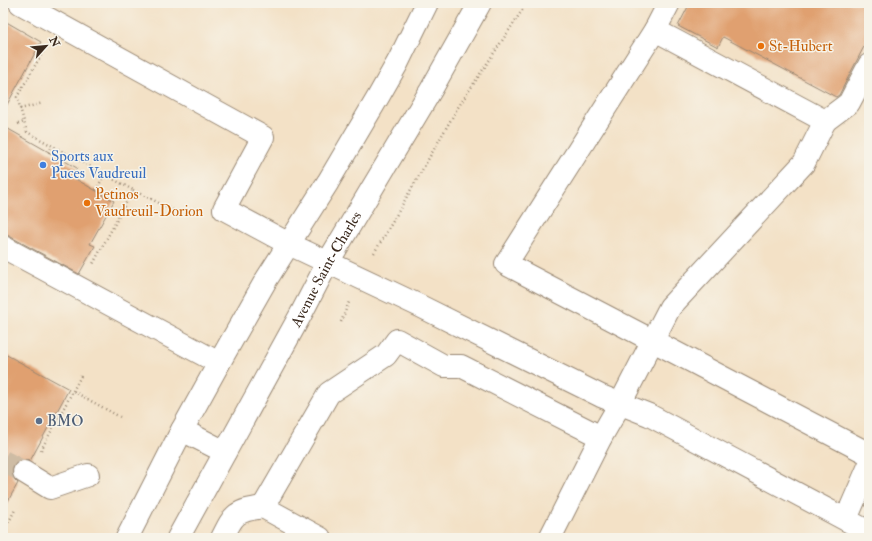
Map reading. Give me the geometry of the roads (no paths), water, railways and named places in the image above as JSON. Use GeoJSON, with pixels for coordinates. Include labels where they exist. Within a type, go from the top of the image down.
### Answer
{"type":"FeatureCollection","features":[{"type":"Feature","properties":{"kind":"street"},"geometry":{"type":"LineString","coordinates":[[20,3],[263,137],[224,209],[289,244],[420,306],[601,396],[649,415],[869,532]]}},
{"type":"Feature","properties":{"kind":"street"},"geometry":{"type":"LineString","coordinates":[[127,538],[182,430],[219,363],[266,280],[328,182],[394,69],[427,3]]}},
{"type":"Feature","properties":{"kind":"street","name":"Avenue Saint-Charles"},"geometry":{"type":"LineString","coordinates":[[178,538],[328,262],[431,90],[480,3]]}},
{"type":"Feature","properties":{"kind":"street"},"geometry":{"type":"LineString","coordinates":[[670,3],[655,30],[506,264],[869,454]]}},
{"type":"Feature","properties":{"kind":"street"},"geometry":{"type":"LineString","coordinates":[[655,30],[825,121]]}},
{"type":"Feature","properties":{"kind":"street"},"geometry":{"type":"LineString","coordinates":[[550,538],[601,437],[620,404],[670,307],[804,163],[825,121],[849,104],[869,65]]}},
{"type":"Feature","properties":{"kind":"street"},"geometry":{"type":"LineString","coordinates":[[3,247],[219,363]]}},
{"type":"Feature","properties":{"kind":"street"},"geometry":{"type":"LineString","coordinates":[[263,507],[329,393],[386,355],[397,340],[444,366],[461,366],[601,437]]}},
{"type":"Feature","properties":{"kind":"street"},"geometry":{"type":"LineString","coordinates":[[182,430],[225,452]]}},
{"type":"Feature","properties":{"kind":"street"},"geometry":{"type":"LineString","coordinates":[[846,519],[869,466]]}},
{"type":"Feature","properties":{"kind":"street"},"geometry":{"type":"LineString","coordinates":[[24,472],[50,488],[88,475]]}},
{"type":"Feature","properties":{"kind":"street"},"geometry":{"type":"LineString","coordinates":[[222,538],[234,516],[240,512],[263,507],[320,538]]}},
{"type":"Feature","properties":{"kind":"tunnel"},"geometry":{"type":"LineString","coordinates":[[3,461],[24,472]]}},
{"type":"Feature","properties":{"kind":"place","name":"St-Hubert"},"geometry":{"type":"Point","coordinates":[761,46]}},
{"type":"Feature","properties":{"kind":"place","name":"Sports aux Puces Vaudreuil"},"geometry":{"type":"Point","coordinates":[43,165]}},
{"type":"Feature","properties":{"kind":"place","name":"Petinos Vaudreuil-Dorion"},"geometry":{"type":"Point","coordinates":[87,203]}},
{"type":"Feature","properties":{"kind":"place","name":"BMO"},"geometry":{"type":"Point","coordinates":[39,421]}}]}
